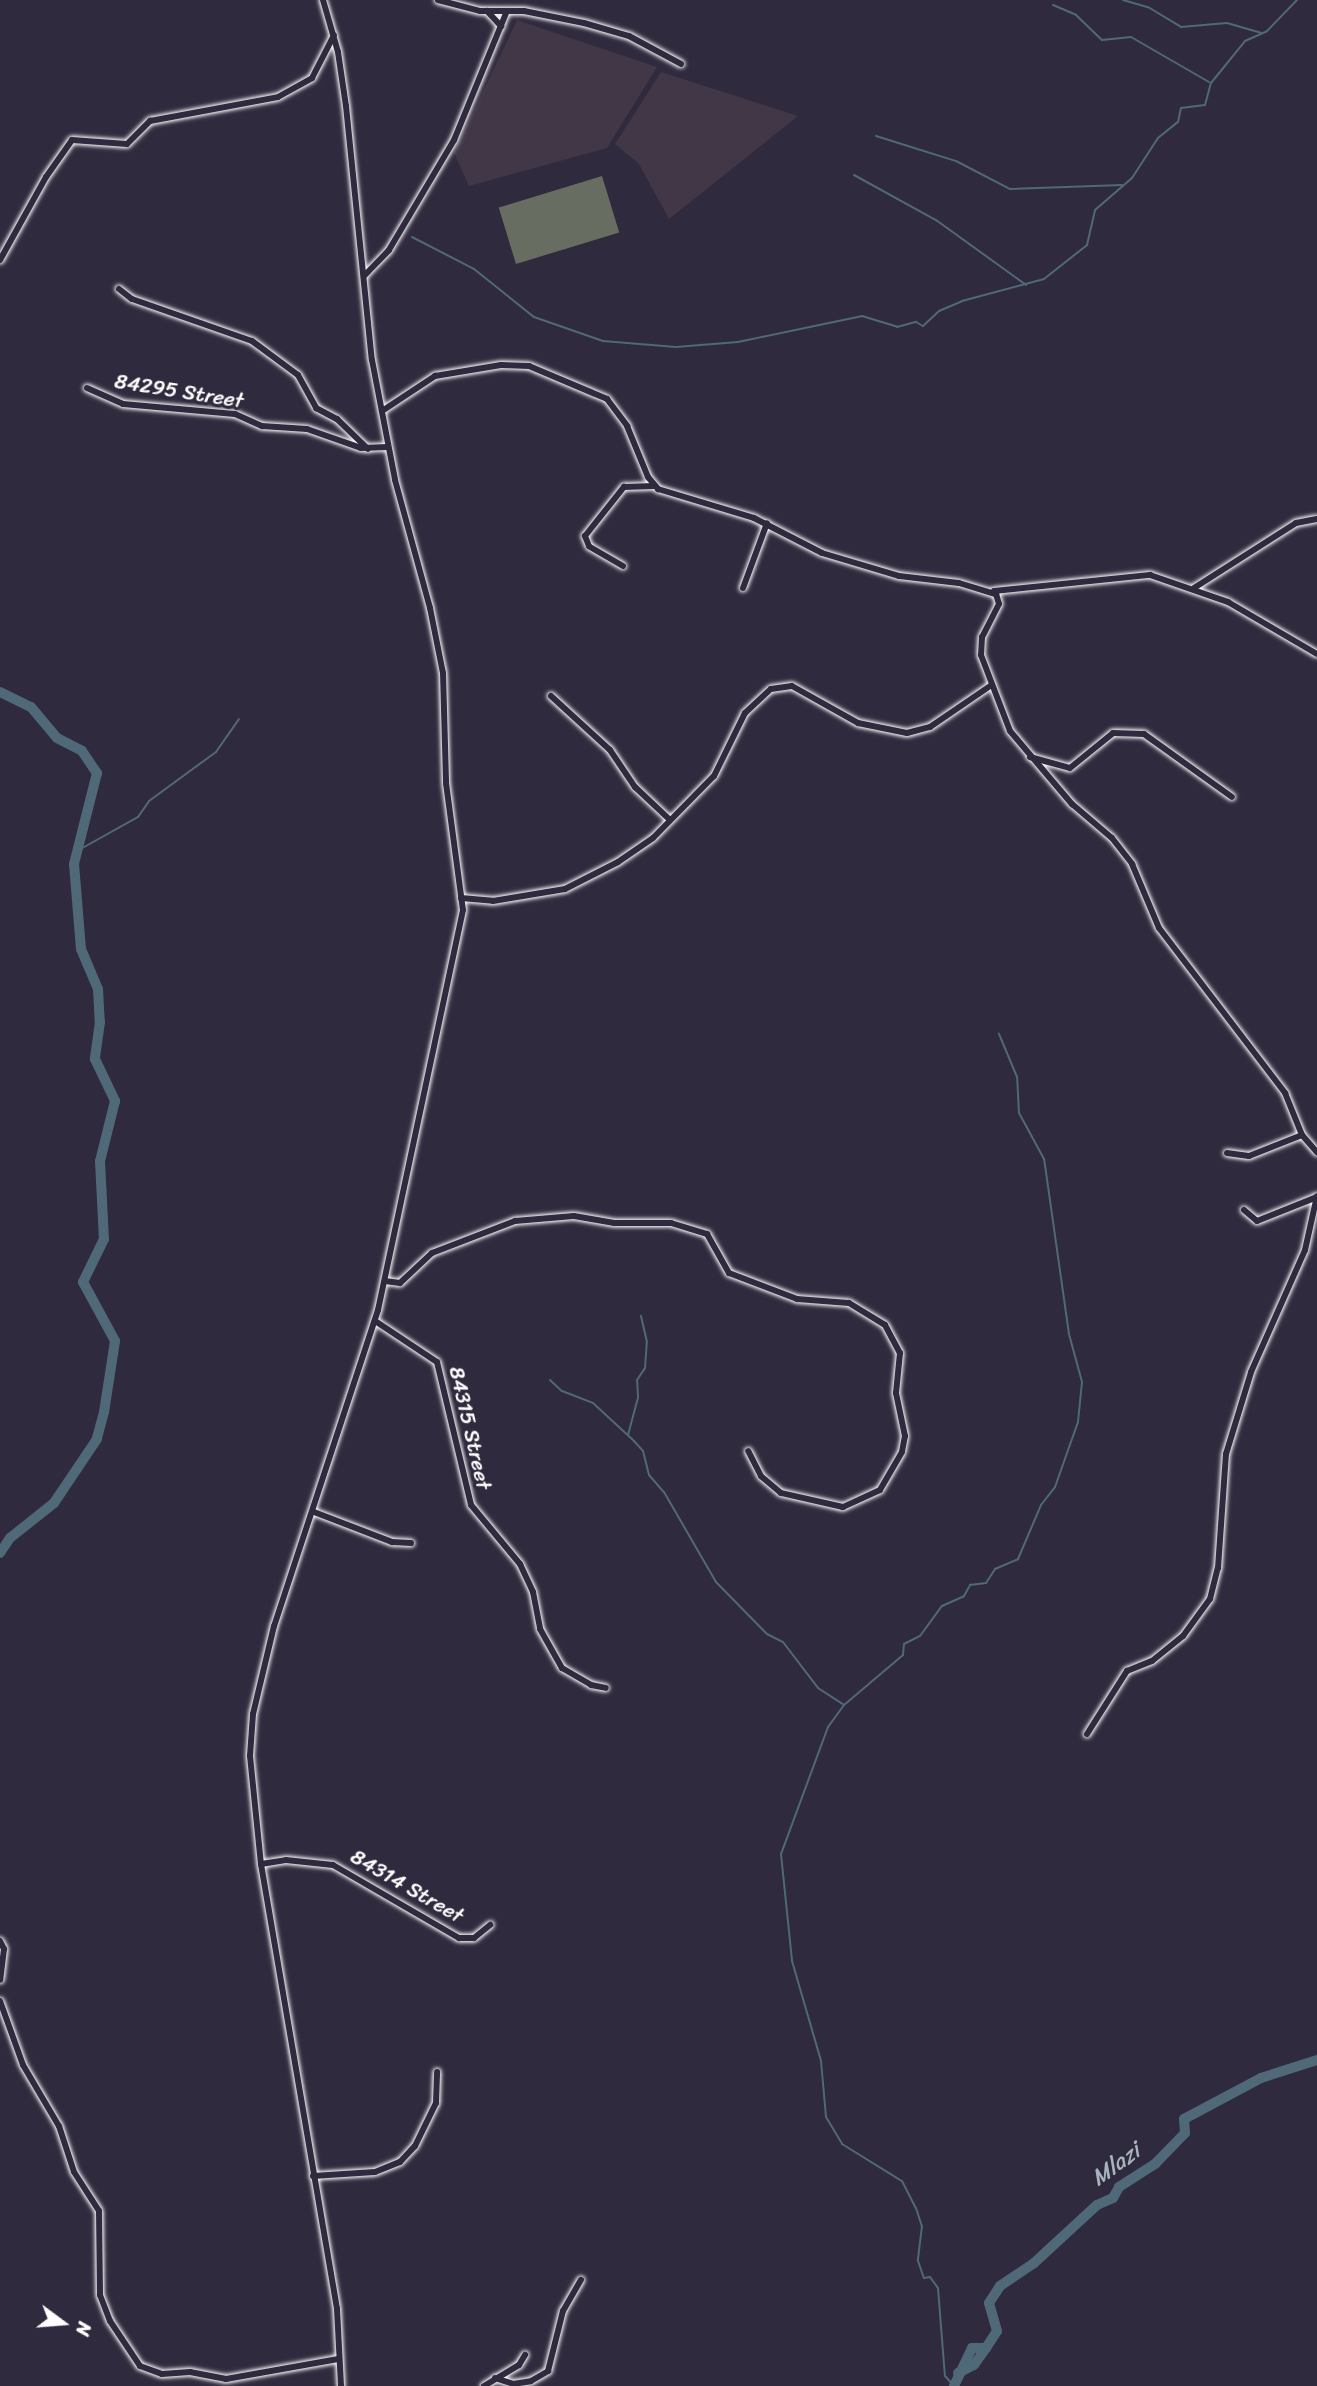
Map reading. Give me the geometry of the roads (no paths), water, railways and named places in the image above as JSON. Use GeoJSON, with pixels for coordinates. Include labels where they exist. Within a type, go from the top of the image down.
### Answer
{"type":"FeatureCollection","features":[{"type":"Feature","properties":{"kind":"street"},"geometry":{"type":"LineString","coordinates":[[323,0],[334,34],[346,106],[364,276],[388,447],[443,673],[445,775],[461,898],[461,926],[375,1321],[314,1512],[274,1626],[253,1714],[250,1756],[261,1864],[337,2309],[341,2386]]}},
{"type":"Feature","properties":{"kind":"street"},"geometry":{"type":"LineString","coordinates":[[438,0],[486,11],[537,13],[629,36],[681,64]]}},
{"type":"Feature","properties":{"kind":"street"},"geometry":{"type":"LineString","coordinates":[[486,11],[501,26]]}},
{"type":"Feature","properties":{"kind":"street"},"geometry":{"type":"LineString","coordinates":[[364,276],[389,250],[454,140],[507,11]]}},
{"type":"Feature","properties":{"kind":"street"},"geometry":{"type":"LineString","coordinates":[[0,260],[41,186],[72,140],[121,144],[136,138],[150,121],[269,99],[297,88],[312,78],[334,34]]}},
{"type":"Feature","properties":{"kind":"street"},"geometry":{"type":"LineString","coordinates":[[119,289],[132,299],[252,341],[298,375],[316,408],[337,419],[370,450]]}},
{"type":"Feature","properties":{"kind":"street"},"geometry":{"type":"LineString","coordinates":[[382,411],[435,376],[501,365],[529,366],[607,399],[627,426],[654,486]]}},
{"type":"Feature","properties":{"kind":"street","name":"84295 Street"},"geometry":{"type":"LineString","coordinates":[[87,388],[123,404],[235,414],[262,426],[307,429],[370,450],[388,447]]}},
{"type":"Feature","properties":{"kind":"street"},"geometry":{"type":"LineString","coordinates":[[623,566],[589,546],[586,536],[624,487],[654,486],[767,523],[822,553],[899,576],[988,590],[1097,584],[1131,575],[1194,588],[1246,612],[1317,654]]}},
{"type":"Feature","properties":{"kind":"street"},"geometry":{"type":"LineString","coordinates":[[1194,588],[1296,523],[1317,519]]}},
{"type":"Feature","properties":{"kind":"street"},"geometry":{"type":"LineString","coordinates":[[743,588],[767,523]]}},
{"type":"Feature","properties":{"kind":"street"},"geometry":{"type":"LineString","coordinates":[[988,590],[999,599],[981,642],[990,686],[1010,731],[1030,757],[1132,864],[1158,928],[1284,1093],[1302,1135],[1317,1152]]}},
{"type":"Feature","properties":{"kind":"street"},"geometry":{"type":"LineString","coordinates":[[461,898],[493,901],[579,885],[653,838],[714,776],[745,713],[771,689],[793,686],[858,723],[907,733],[930,727],[990,686]]}},
{"type":"Feature","properties":{"kind":"street"},"geometry":{"type":"LineString","coordinates":[[551,696],[610,750],[635,787],[670,820]]}},
{"type":"Feature","properties":{"kind":"street"},"geometry":{"type":"LineString","coordinates":[[1030,757],[1070,768],[1114,733],[1144,734],[1232,797]]}},
{"type":"Feature","properties":{"kind":"street"},"geometry":{"type":"LineString","coordinates":[[1227,1153],[1249,1156],[1302,1135]]}},
{"type":"Feature","properties":{"kind":"street"},"geometry":{"type":"LineString","coordinates":[[1244,1210],[1257,1221],[1317,1197]]}},
{"type":"Feature","properties":{"kind":"street"},"geometry":{"type":"LineString","coordinates":[[1087,1734],[1127,1671],[1153,1661],[1184,1636],[1210,1599],[1218,1568],[1226,1454],[1251,1372],[1305,1250],[1317,1197]]}},
{"type":"Feature","properties":{"kind":"street"},"geometry":{"type":"LineString","coordinates":[[385,1281],[400,1283],[432,1253],[515,1221],[574,1216],[614,1223],[671,1223],[707,1234],[729,1273],[797,1299],[849,1303],[885,1325],[900,1353],[896,1394],[905,1436],[902,1452],[880,1490],[844,1507],[781,1493],[761,1476],[748,1451]]}},
{"type":"Feature","properties":{"kind":"street","name":"84315 Street"},"geometry":{"type":"LineString","coordinates":[[375,1321],[437,1362],[471,1505],[520,1564],[533,1592],[540,1629],[562,1668],[591,1685],[606,1688]]}},
{"type":"Feature","properties":{"kind":"street"},"geometry":{"type":"LineString","coordinates":[[314,1512],[392,1542],[411,1543]]}},
{"type":"Feature","properties":{"kind":"street","name":"84314 Street"},"geometry":{"type":"LineString","coordinates":[[261,1864],[286,1860],[333,1865],[459,1938],[474,1938],[490,1925]]}},
{"type":"Feature","properties":{"kind":"street"},"geometry":{"type":"LineString","coordinates":[[0,1941],[4,1957],[0,1980]]}},
{"type":"Feature","properties":{"kind":"street"},"geometry":{"type":"LineString","coordinates":[[0,2001],[23,2065],[59,2126],[74,2172],[99,2211],[100,2295],[110,2320],[140,2366],[162,2375],[190,2372],[226,2379],[338,2359]]}},
{"type":"Feature","properties":{"kind":"street"},"geometry":{"type":"LineString","coordinates":[[313,2176],[375,2172],[400,2162],[415,2146],[436,2103],[437,2072]]}},
{"type":"Feature","properties":{"kind":"street"},"geometry":{"type":"LineString","coordinates":[[495,2378],[513,2384],[531,2381],[548,2371],[560,2336],[559,2321],[581,2280]]}},
{"type":"Feature","properties":{"kind":"street"},"geometry":{"type":"LineString","coordinates":[[484,2386],[519,2365],[525,2355]]}},
{"type":"Feature","properties":{"kind":"waterway"},"geometry":{"type":"LineString","coordinates":[[1123,0],[1148,7],[1181,27],[1227,23],[1262,33]]}},
{"type":"Feature","properties":{"kind":"waterway"},"geometry":{"type":"LineString","coordinates":[[412,237],[474,269],[534,317],[603,341],[676,347],[738,342],[862,316],[897,327],[916,322],[923,326],[939,311],[962,301],[1044,279],[1087,245],[1095,210],[1132,178],[1158,138],[1178,122],[1181,108],[1205,105],[1211,83],[1245,41],[1267,31],[1297,0]]}},
{"type":"Feature","properties":{"kind":"waterway"},"geometry":{"type":"LineString","coordinates":[[1053,5],[1076,15],[1102,40],[1131,37],[1209,82]]}},
{"type":"Feature","properties":{"kind":"waterway"},"geometry":{"type":"LineString","coordinates":[[876,136],[956,161],[1010,189],[1122,185]]}},
{"type":"Feature","properties":{"kind":"waterway"},"geometry":{"type":"LineString","coordinates":[[854,175],[936,220],[1026,285]]}},
{"type":"Feature","properties":{"kind":"waterway"},"geometry":{"type":"LineString","coordinates":[[0,692],[31,707],[57,738],[82,751],[97,773],[74,864],[81,949],[98,989],[100,1022],[95,1059],[115,1101],[100,1161],[104,1239],[83,1282],[115,1341],[104,1412],[97,1439],[54,1503],[10,1538],[0,1553]]}},
{"type":"Feature","properties":{"kind":"waterway"},"geometry":{"type":"LineString","coordinates":[[77,851],[138,817],[149,801],[216,752],[239,719]]}},
{"type":"Feature","properties":{"kind":"waterway"},"geometry":{"type":"LineString","coordinates":[[844,1705],[903,1655],[904,1644],[920,1636],[942,1606],[964,1596],[970,1585],[986,1583],[995,1569],[1018,1559],[1041,1505],[1055,1487],[1078,1422],[1082,1382],[1069,1334],[1044,1159],[1019,1113],[1017,1077],[999,1034]]}},
{"type":"Feature","properties":{"kind":"waterway"},"geometry":{"type":"LineString","coordinates":[[628,1435],[638,1397],[637,1380],[645,1368],[647,1342],[641,1316]]}},
{"type":"Feature","properties":{"kind":"waterway"},"geometry":{"type":"LineString","coordinates":[[550,1380],[562,1391],[593,1403],[634,1441],[643,1451],[649,1475],[664,1492],[716,1582],[767,1634],[783,1642],[818,1688],[844,1705],[828,1727],[781,1854],[792,1961],[821,2061],[826,2117],[842,2144],[902,2181],[916,2208],[922,2226],[918,2261],[924,2278],[930,2277],[938,2288],[945,2376],[954,2386]]}},
{"type":"Feature","properties":{"kind":"waterway","name":"Mlazi"},"geometry":{"type":"LineString","coordinates":[[954,2386],[972,2348],[986,2348],[997,2331],[989,2303],[1000,2286],[1033,2264],[1097,2205],[1113,2198],[1119,2187],[1155,2164],[1185,2133],[1184,2119],[1261,2078],[1317,2060]]}},
{"type":"Feature","properties":{"kind":"waterway","name":"Mlazi"},"geometry":{"type":"LineString","coordinates":[[958,2373],[974,2365],[986,2348]]}}]}
